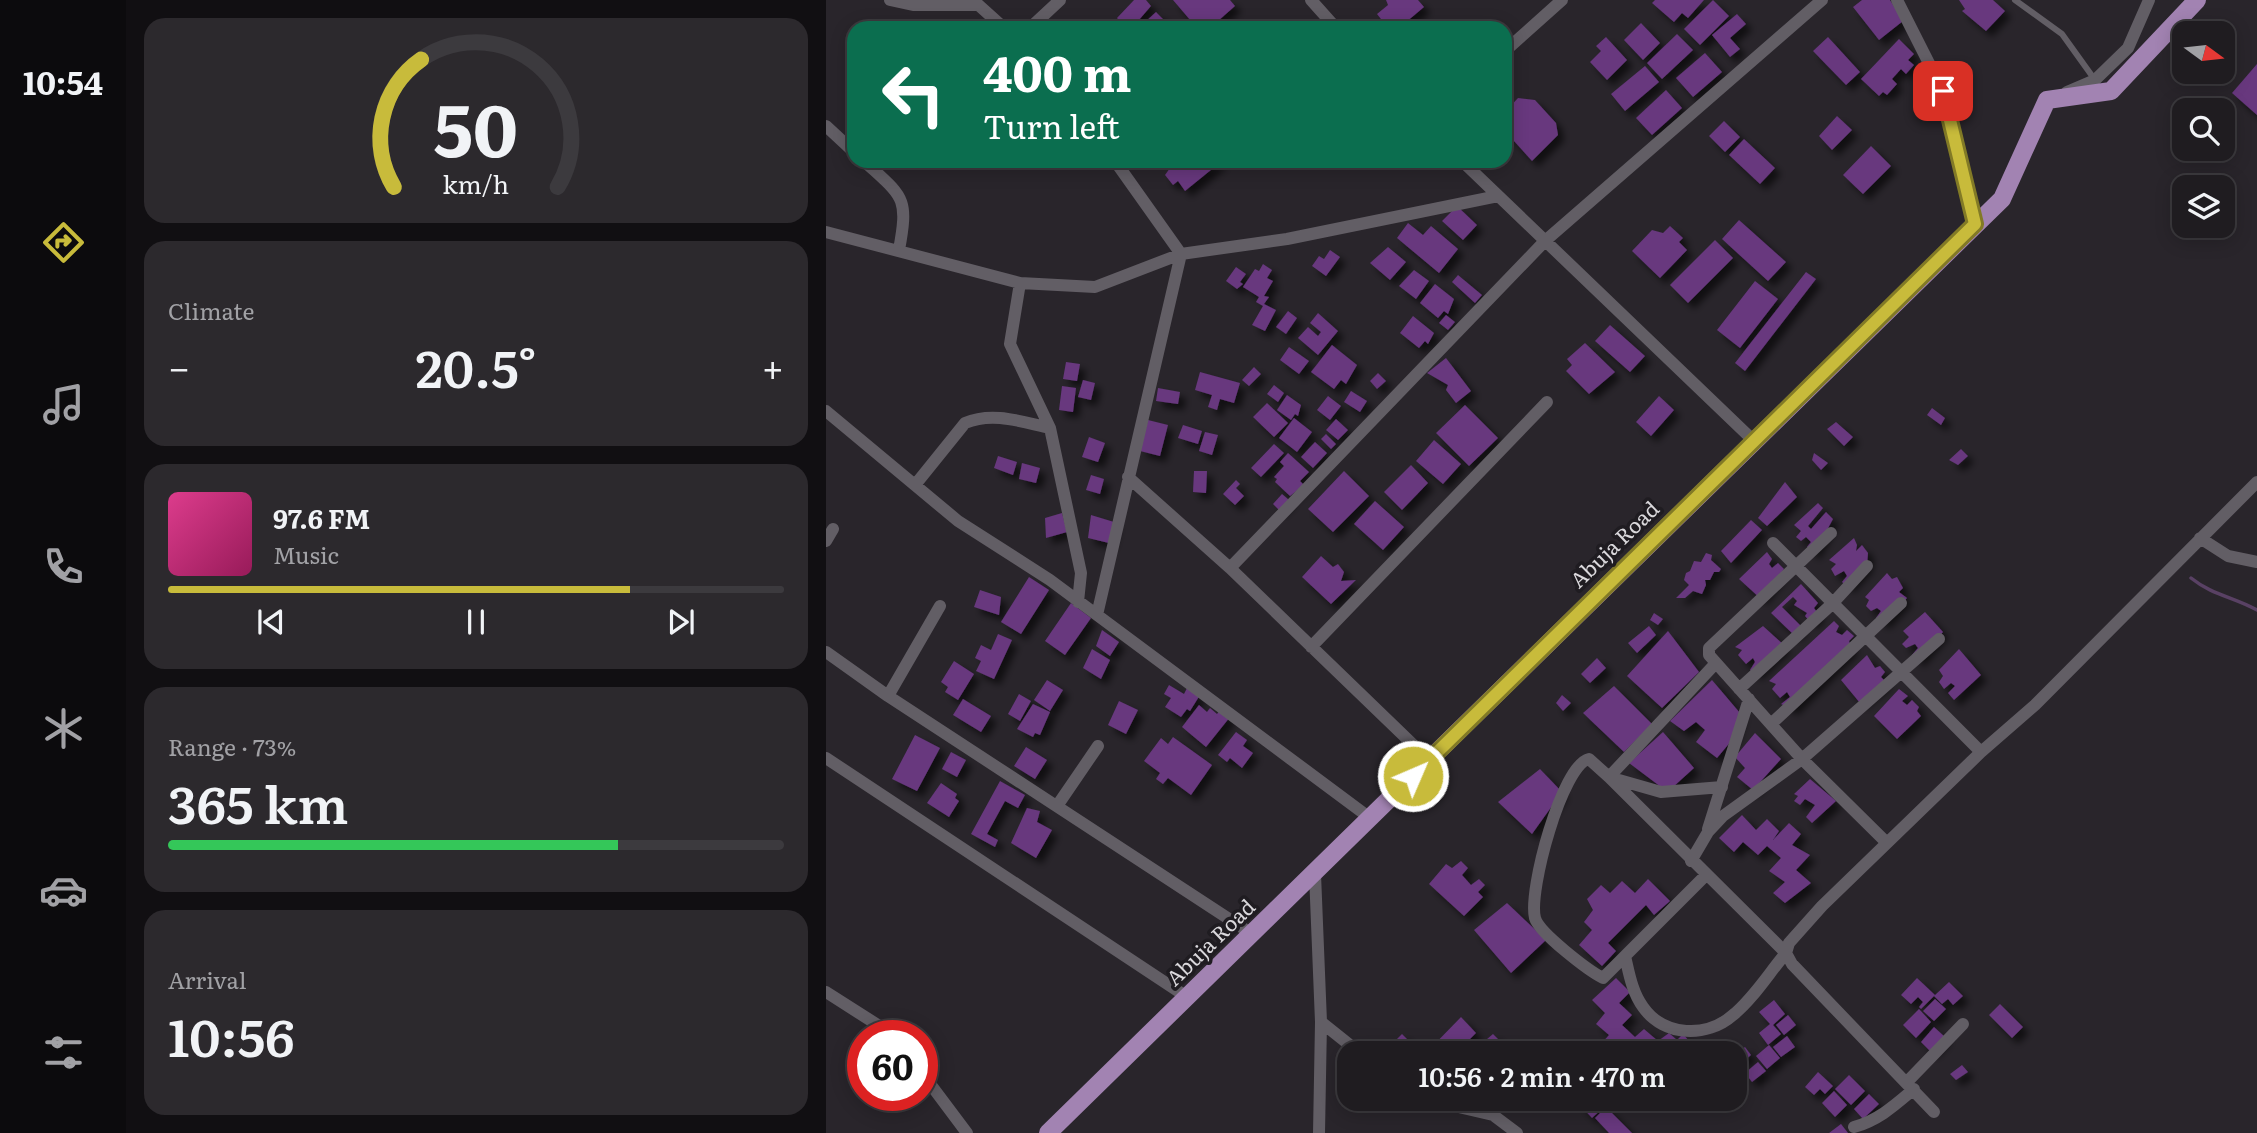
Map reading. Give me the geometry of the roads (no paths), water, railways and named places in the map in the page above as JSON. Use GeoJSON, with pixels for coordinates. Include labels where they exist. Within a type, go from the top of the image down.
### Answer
{"type":"FeatureCollection","features":[{"type":"Feature","properties":{"kind":"main road"},"geometry":{"type":"LineString","coordinates":[[2047,100],[2111,91],[2197,0]]}},
{"type":"Feature","properties":{"kind":"main road","name":"Abuja Road"},"geometry":{"type":"LineString","coordinates":[[1048,1133],[2001,199],[2047,100]]}},
{"type":"Feature","properties":{"kind":"street"},"geometry":{"type":"LineString","coordinates":[[890,0],[913,5],[975,3],[996,21]]}},
{"type":"Feature","properties":{"kind":"street"},"geometry":{"type":"LineString","coordinates":[[1038,21],[1060,0]]}},
{"type":"Feature","properties":{"kind":"street"},"geometry":{"type":"LineString","coordinates":[[1311,0],[1330,21]]}},
{"type":"Feature","properties":{"kind":"street"},"geometry":{"type":"LineString","coordinates":[[1512,43],[1543,5],[1562,0]]}},
{"type":"Feature","properties":{"kind":"street"},"geometry":{"type":"LineString","coordinates":[[1230,568],[1545,241],[1822,0]]}},
{"type":"Feature","properties":{"kind":"street"},"geometry":{"type":"LineString","coordinates":[[1897,0],[1943,91],[1975,224]]}},
{"type":"Feature","properties":{"kind":"street"},"geometry":{"type":"LineString","coordinates":[[2047,100],[2095,80],[2128,48],[2149,0]]}},
{"type":"Feature","properties":{"kind":"street"},"geometry":{"type":"LineString","coordinates":[[826,126],[847,146]]}},
{"type":"Feature","properties":{"kind":"street"},"geometry":{"type":"LineString","coordinates":[[872,168],[895,189],[904,204],[898,250]]}},
{"type":"Feature","properties":{"kind":"street"},"geometry":{"type":"LineString","coordinates":[[1097,615],[1181,254],[1120,168]]}},
{"type":"Feature","properties":{"kind":"street"},"geometry":{"type":"LineString","coordinates":[[1469,168],[1755,442]]}},
{"type":"Feature","properties":{"kind":"street"},"geometry":{"type":"LineString","coordinates":[[826,232],[1020,283],[1096,287],[1181,254],[1287,239],[1498,196]]}},
{"type":"Feature","properties":{"kind":"street"},"geometry":{"type":"LineString","coordinates":[[1020,283],[1010,344],[1051,428],[1081,573],[1078,601]]}},
{"type":"Feature","properties":{"kind":"street"},"geometry":{"type":"LineString","coordinates":[[1311,647],[1547,402]]}},
{"type":"Feature","properties":{"kind":"street"},"geometry":{"type":"LineString","coordinates":[[826,411],[958,521],[1078,601],[1370,818]]}},
{"type":"Feature","properties":{"kind":"street"},"geometry":{"type":"LineString","coordinates":[[915,485],[965,423],[977,418],[998,416],[1051,428]]}},
{"type":"Feature","properties":{"kind":"street"},"geometry":{"type":"LineString","coordinates":[[1128,477],[1230,568],[1429,760]]}},
{"type":"Feature","properties":{"kind":"street"},"geometry":{"type":"LineString","coordinates":[[1625,956],[1642,1006],[1652,1018],[1689,1032],[1710,1031],[1734,1015],[1786,953],[1789,943],[1822,906],[1981,752],[2035,705],[2257,482]]}},
{"type":"Feature","properties":{"kind":"street"},"geometry":{"type":"LineString","coordinates":[[1831,533],[1709,648],[1709,655],[1802,759],[1887,843]]}},
{"type":"Feature","properties":{"kind":"street"},"geometry":{"type":"LineString","coordinates":[[2200,538],[2228,556],[2257,562]]}},
{"type":"Feature","properties":{"kind":"street"},"geometry":{"type":"LineString","coordinates":[[1773,543],[1864,638],[1981,752]]}},
{"type":"Feature","properties":{"kind":"street"},"geometry":{"type":"LineString","coordinates":[[1739,689],[1832,604],[1867,566]]}},
{"type":"Feature","properties":{"kind":"street"},"geometry":{"type":"LineString","coordinates":[[1771,724],[1901,603]]}},
{"type":"Feature","properties":{"kind":"street"},"geometry":{"type":"LineString","coordinates":[[888,696],[940,606]]}},
{"type":"Feature","properties":{"kind":"street"},"geometry":{"type":"LineString","coordinates":[[1707,832],[1723,816],[1802,759],[1939,639]]}},
{"type":"Feature","properties":{"kind":"street"},"geometry":{"type":"LineString","coordinates":[[826,652],[888,696],[1252,934]]}},
{"type":"Feature","properties":{"kind":"street"},"geometry":{"type":"LineString","coordinates":[[1609,778],[1716,663]]}},
{"type":"Feature","properties":{"kind":"street"},"geometry":{"type":"LineString","coordinates":[[1690,861],[1707,832],[1749,699]]}},
{"type":"Feature","properties":{"kind":"street"},"geometry":{"type":"LineString","coordinates":[[1057,806],[1098,746]]}},
{"type":"Feature","properties":{"kind":"street"},"geometry":{"type":"LineString","coordinates":[[826,758],[1187,997]]}},
{"type":"Feature","properties":{"kind":"street"},"geometry":{"type":"LineString","coordinates":[[1704,876],[1603,978],[1543,931],[1535,918],[1536,874],[1570,776],[1582,761],[1589,759],[1704,876],[1786,953],[1792,964],[1934,1112]]}},
{"type":"Feature","properties":{"kind":"street"},"geometry":{"type":"LineString","coordinates":[[1609,778],[1661,792],[1722,787]]}},
{"type":"Feature","properties":{"kind":"street"},"geometry":{"type":"LineString","coordinates":[[1315,874],[1321,1022],[1319,1133]]}},
{"type":"Feature","properties":{"kind":"street"},"geometry":{"type":"LineString","coordinates":[[826,992],[869,1020]]}},
{"type":"Feature","properties":{"kind":"street"},"geometry":{"type":"LineString","coordinates":[[1321,1022],[1345,1041]]}},
{"type":"Feature","properties":{"kind":"street"},"geometry":{"type":"LineString","coordinates":[[1854,1127],[1870,1123],[1910,1086],[1963,1024]]}},
{"type":"Feature","properties":{"kind":"street"},"geometry":{"type":"LineString","coordinates":[[938,1094],[967,1133]]}},
{"type":"Feature","properties":{"kind":"street"},"geometry":{"type":"LineString","coordinates":[[1476,1111],[1493,1115],[1517,1133]]}},
{"type":"Feature","properties":{"kind":"lane"},"geometry":{"type":"LineString","coordinates":[[2015,0],[2062,34],[2095,80]]}},
{"type":"Feature","properties":{"kind":"waterway"},"geometry":{"type":"LineString","coordinates":[[2191,578],[2257,610]]}}]}
